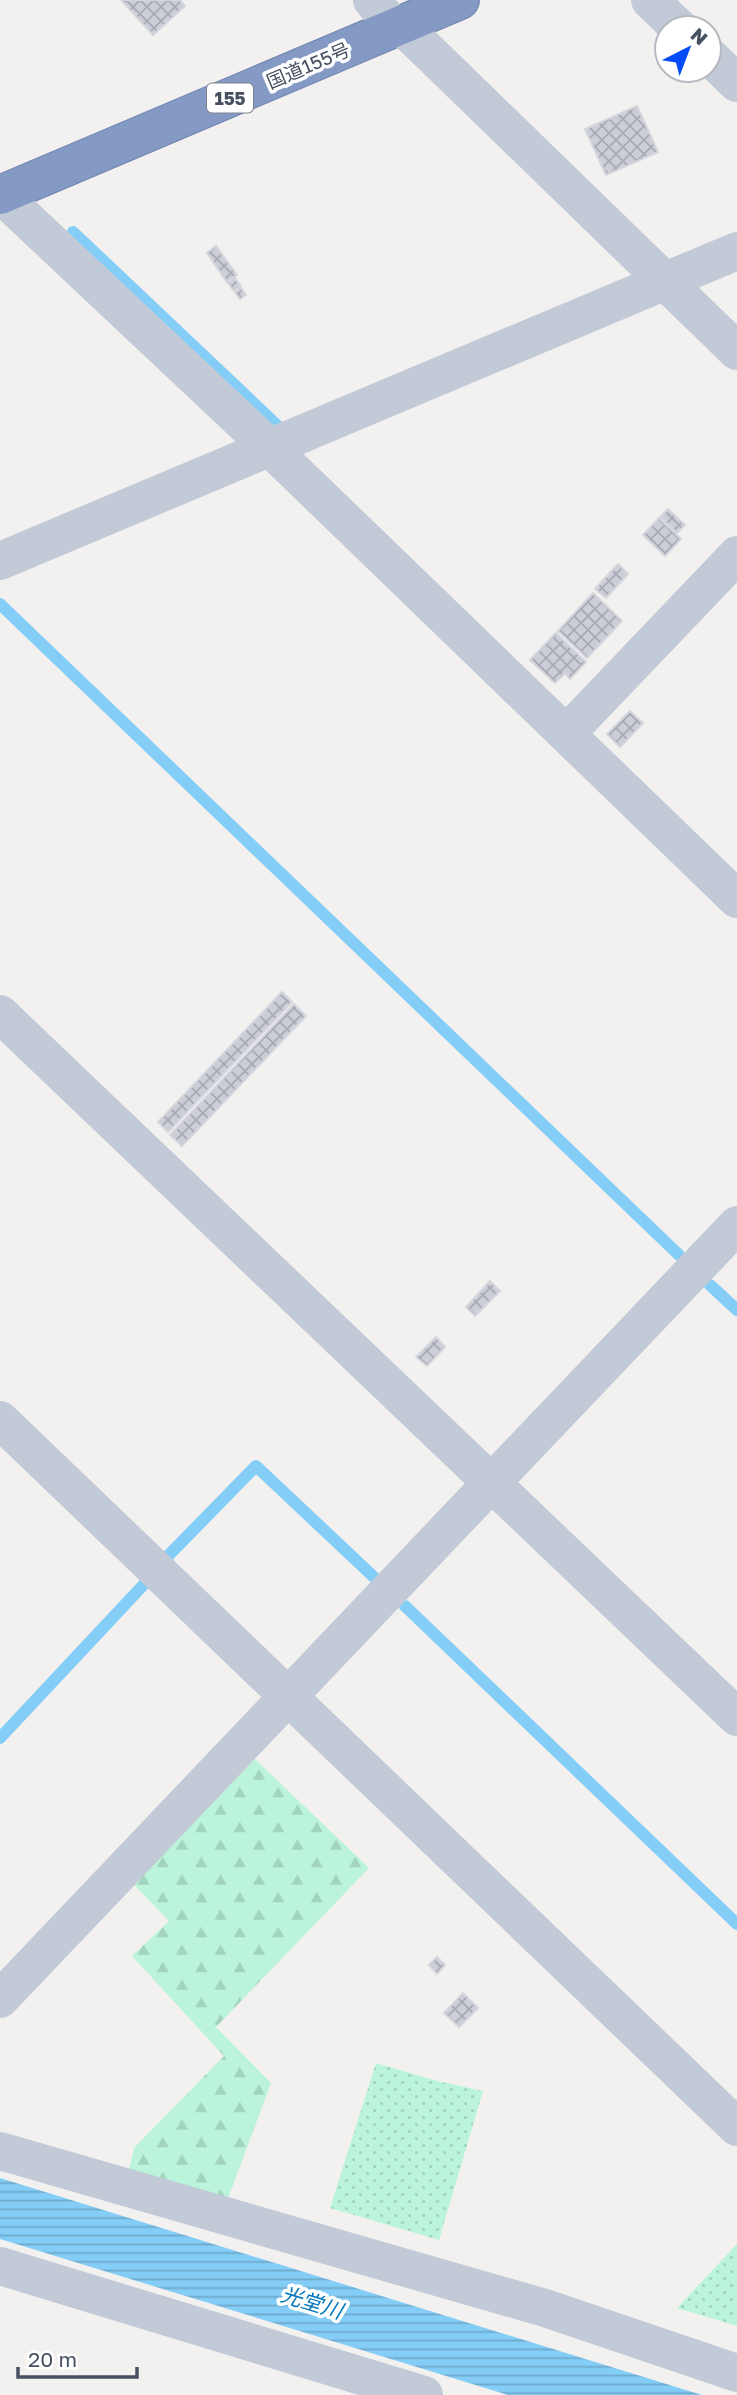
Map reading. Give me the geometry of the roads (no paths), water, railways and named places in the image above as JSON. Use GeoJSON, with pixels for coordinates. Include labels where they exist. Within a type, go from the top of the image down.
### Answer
{"type":"FeatureCollection","features":[{"type":"Feature","properties":{"kind":"highway","name":"国道155号"},"geometry":{"type":"LineString","coordinates":[[0,195],[389,18],[460,0]]}},
{"type":"Feature","properties":{"kind":"street"},"geometry":{"type":"LineString","coordinates":[[650,0],[664,14]]}},
{"type":"Feature","properties":{"kind":"street"},"geometry":{"type":"LineString","coordinates":[[389,18],[737,351]]}},
{"type":"Feature","properties":{"kind":"street"},"geometry":{"type":"LineString","coordinates":[[723,70],[737,83]]}},
{"type":"Feature","properties":{"kind":"street"},"geometry":{"type":"LineString","coordinates":[[0,195],[269,447],[737,899]]}},
{"type":"Feature","properties":{"kind":"street"},"geometry":{"type":"LineString","coordinates":[[0,561],[737,251]]}},
{"type":"Feature","properties":{"kind":"street"},"geometry":{"type":"LineString","coordinates":[[566,734],[737,555]]}},
{"type":"Feature","properties":{"kind":"street"},"geometry":{"type":"LineString","coordinates":[[0,1014],[737,1717]]}},
{"type":"Feature","properties":{"kind":"street"},"geometry":{"type":"LineString","coordinates":[[0,1999],[737,1225]]}},
{"type":"Feature","properties":{"kind":"street"},"geometry":{"type":"LineString","coordinates":[[0,1420],[737,2127]]}},
{"type":"Feature","properties":{"kind":"street"},"geometry":{"type":"LineString","coordinates":[[0,2151],[545,2308],[737,2373]]}},
{"type":"Feature","properties":{"kind":"street"},"geometry":{"type":"LineString","coordinates":[[0,2266],[424,2395]]}},
{"type":"Feature","properties":{"kind":"water","name":"光堂川"},"geometry":{"type":"Polygon","coordinates":[[[0,2178],[702,2395],[508,2395],[0,2239],[0,2178]]]}},
{"type":"Feature","properties":{"kind":"waterway"},"geometry":{"type":"LineString","coordinates":[[73,232],[281,429]]}},
{"type":"Feature","properties":{"kind":"waterway"},"geometry":{"type":"LineString","coordinates":[[0,604],[679,1255]]}},
{"type":"Feature","properties":{"kind":"waterway"},"geometry":{"type":"LineString","coordinates":[[710,1285],[737,1310]]}},
{"type":"Feature","properties":{"kind":"waterway"},"geometry":{"type":"LineString","coordinates":[[162,1562],[256,1466],[377,1580]]}},
{"type":"Feature","properties":{"kind":"waterway"},"geometry":{"type":"LineString","coordinates":[[0,1738],[148,1580]]}},
{"type":"Feature","properties":{"kind":"waterway"},"geometry":{"type":"LineString","coordinates":[[405,1606],[737,1924]]}}]}
